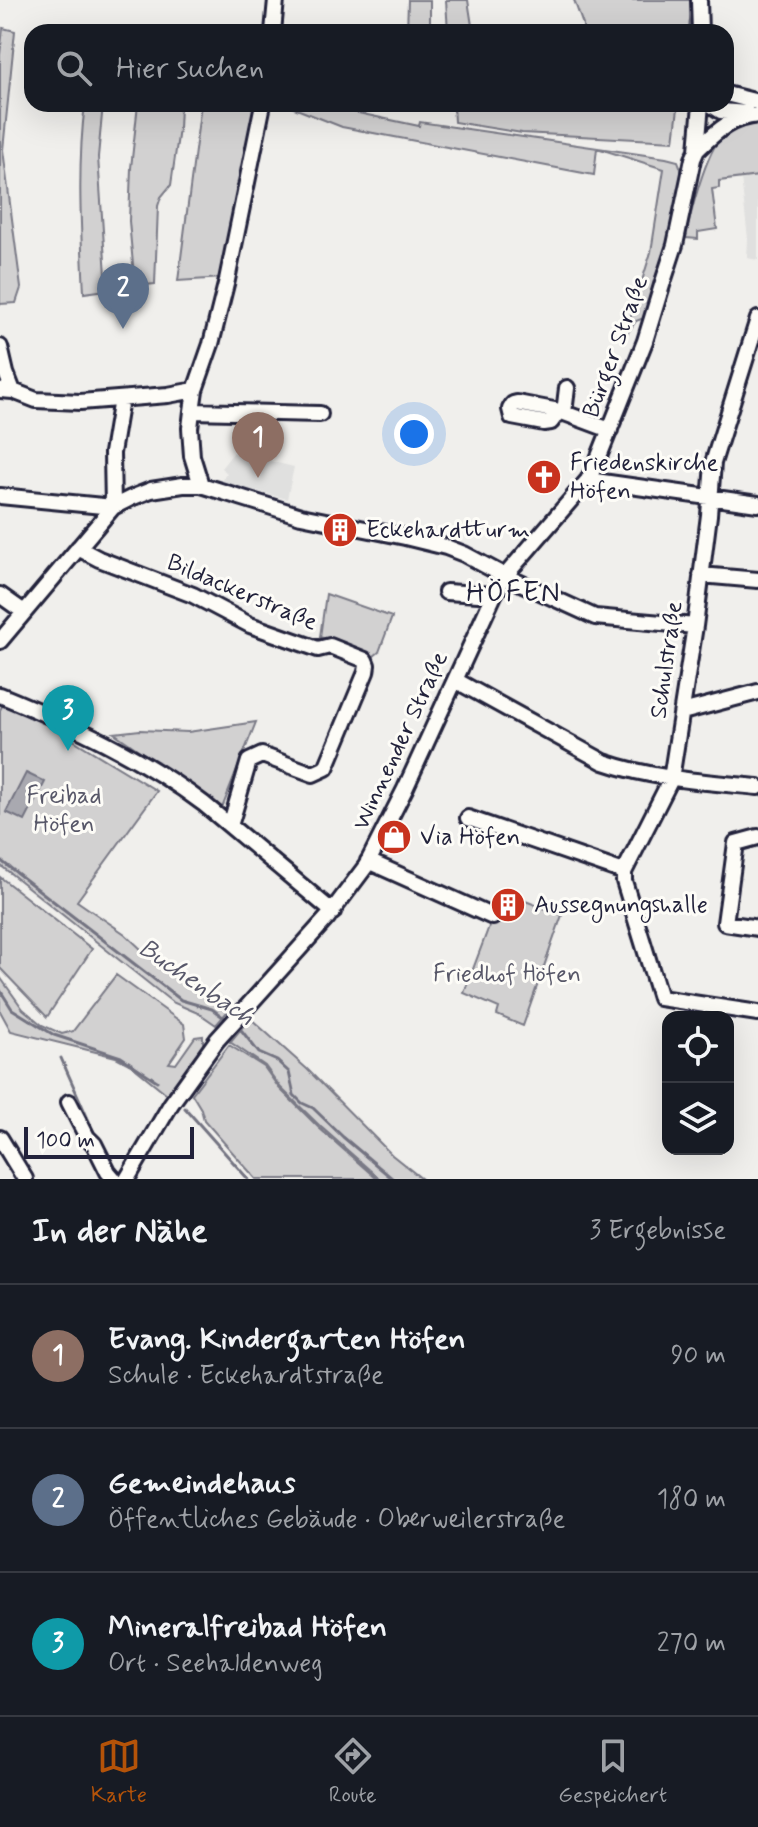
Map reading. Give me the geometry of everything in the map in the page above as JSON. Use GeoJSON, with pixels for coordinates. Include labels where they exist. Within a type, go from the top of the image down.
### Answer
{"type":"FeatureCollection","features":[{"type":"Feature","properties":{"kind":"street"},"geometry":{"type":"LineString","coordinates":[[274,24],[276,0]]}},
{"type":"Feature","properties":{"kind":"street"},"geometry":{"type":"LineString","coordinates":[[699,0],[700,24]]}},
{"type":"Feature","properties":{"kind":"street"},"geometry":{"type":"LineString","coordinates":[[734,96],[758,102]]}},
{"type":"Feature","properties":{"kind":"street"},"geometry":{"type":"LineString","coordinates":[[201,485],[192,456],[190,428],[195,390],[211,344],[227,280],[261,112]]}},
{"type":"Feature","properties":{"kind":"street","name":"Bürger Straße"},"geometry":{"type":"LineString","coordinates":[[505,576],[588,480],[610,430],[645,341],[675,245],[697,150],[700,112]]}},
{"type":"Feature","properties":{"kind":"street"},"geometry":{"type":"LineString","coordinates":[[730,112],[758,115]]}},
{"type":"Feature","properties":{"kind":"street"},"geometry":{"type":"LineString","coordinates":[[697,150],[722,126],[745,116],[758,115]]}},
{"type":"Feature","properties":{"kind":"street","name":"Schulstraße"},"geometry":{"type":"LineString","coordinates":[[624,872],[671,779],[695,626],[713,463],[758,319]]}},
{"type":"Feature","properties":{"kind":"street"},"geometry":{"type":"LineString","coordinates":[[0,347],[6,373],[6,391],[36,400],[92,402],[195,390]]}},
{"type":"Feature","properties":{"kind":"street"},"geometry":{"type":"LineString","coordinates":[[567,388],[562,412],[610,430]]}},
{"type":"Feature","properties":{"kind":"street"},"geometry":{"type":"LineString","coordinates":[[113,507],[112,453],[121,399]]}},
{"type":"Feature","properties":{"kind":"street"},"geometry":{"type":"LineString","coordinates":[[192,411],[320,414]]}},
{"type":"Feature","properties":{"kind":"street"},"geometry":{"type":"LineString","coordinates":[[588,480],[758,504]]}},
{"type":"Feature","properties":{"kind":"street"},"geometry":{"type":"LineString","coordinates":[[0,641],[113,507],[151,490],[183,485],[201,485],[301,516],[446,547],[595,617],[695,626]]}},
{"type":"Feature","properties":{"kind":"street"},"geometry":{"type":"LineString","coordinates":[[0,496],[113,507]]}},
{"type":"Feature","properties":{"kind":"street","name":"Bildackerstraße"},"geometry":{"type":"LineString","coordinates":[[78,548],[193,595],[250,625],[318,649],[330,646],[365,660],[366,672],[326,768],[313,774],[262,755],[249,761],[230,826]]}},
{"type":"Feature","properties":{"kind":"street"},"geometry":{"type":"LineString","coordinates":[[701,575],[758,580]]}},
{"type":"Feature","properties":{"kind":"street","name":"Winnender Straße"},"geometry":{"type":"LineString","coordinates":[[127,1179],[171,1104],[227,1028],[330,915],[368,861],[505,576]]}},
{"type":"Feature","properties":{"kind":"street"},"geometry":{"type":"LineString","coordinates":[[446,592],[494,595]]}},
{"type":"Feature","properties":{"kind":"street"},"geometry":{"type":"LineString","coordinates":[[0,595],[24,612]]}},
{"type":"Feature","properties":{"kind":"street"},"geometry":{"type":"LineString","coordinates":[[455,680],[604,762],[671,779],[758,787]]}},
{"type":"Feature","properties":{"kind":"street"},"geometry":{"type":"LineString","coordinates":[[682,712],[758,692]]}},
{"type":"Feature","properties":{"kind":"street"},"geometry":{"type":"LineString","coordinates":[[0,695],[94,735],[184,790],[230,826],[330,915]]}},
{"type":"Feature","properties":{"kind":"street"},"geometry":{"type":"LineString","coordinates":[[468,818],[624,872],[660,998],[758,1013]]}},
{"type":"Feature","properties":{"kind":"street"},"geometry":{"type":"LineString","coordinates":[[758,837],[736,843],[725,923],[758,928]]}},
{"type":"Feature","properties":{"kind":"street"},"geometry":{"type":"LineString","coordinates":[[368,861],[493,917]]}},
{"type":"Feature","properties":{"kind":"street"},"geometry":{"type":"LineString","coordinates":[[69,1102],[114,1179]]}},
{"type":"Feature","properties":{"kind":"street"},"geometry":{"type":"LineString","coordinates":[[0,1138],[25,1179]]}},
{"type":"Feature","properties":{"kind":"shaded area"},"geometry":{"type":"Polygon","coordinates":[[[758,176],[758,260],[747,258],[748,239],[741,178],[758,176]]]}},
{"type":"Feature","properties":{"kind":"shaded area"},"geometry":{"type":"Polygon","coordinates":[[[234,452],[294,467],[287,499],[220,482],[227,473],[221,468],[234,452]]]}},
{"type":"Feature","properties":{"kind":"shaded area"},"geometry":{"type":"Polygon","coordinates":[[[26,773],[45,782],[25,821],[6,812],[26,773]]]}},
{"type":"Feature","properties":{"kind":"green space"},"geometry":{"type":"Polygon","coordinates":[[[408,0],[430,0],[430,24],[407,24],[408,0]]]}},
{"type":"Feature","properties":{"kind":"green space"},"geometry":{"type":"Polygon","coordinates":[[[446,0],[468,0],[472,24],[448,24],[446,0]]]}},
{"type":"Feature","properties":{"kind":"green space"},"geometry":{"type":"Polygon","coordinates":[[[574,0],[693,0],[689,24],[583,24],[574,0]]]}},
{"type":"Feature","properties":{"kind":"green space"},"geometry":{"type":"Polygon","coordinates":[[[3,28],[15,31],[3,150],[21,288],[16,303],[0,304],[0,55],[3,28]]]}},
{"type":"Feature","properties":{"kind":"green space"},"geometry":{"type":"Polygon","coordinates":[[[84,112],[102,112],[98,157],[107,290],[84,293],[80,175],[84,112]]]}},
{"type":"Feature","properties":{"kind":"green space"},"geometry":{"type":"Polygon","coordinates":[[[137,112],[180,112],[171,185],[158,206],[155,284],[135,286],[129,221],[137,112]]]}},
{"type":"Feature","properties":{"kind":"green space"},"geometry":{"type":"Polygon","coordinates":[[[200,112],[258,112],[223,278],[178,281],[200,112]]]}},
{"type":"Feature","properties":{"kind":"green space"},"geometry":{"type":"Polygon","coordinates":[[[304,112],[353,112],[419,126],[420,122],[666,158],[678,161],[681,177],[649,316],[636,321],[624,338],[651,252],[664,169],[597,148],[594,175],[342,127],[304,112]]]}},
{"type":"Feature","properties":{"kind":"green space"},"geometry":{"type":"Polygon","coordinates":[[[453,112],[678,112],[674,141],[522,133],[454,122],[453,112]]]}},
{"type":"Feature","properties":{"kind":"green space"},"geometry":{"type":"Polygon","coordinates":[[[758,119],[758,176],[719,181],[719,188],[712,189],[717,229],[698,232],[698,239],[686,238],[700,184],[717,143],[731,129],[758,119]]]}},
{"type":"Feature","properties":{"kind":"green space"},"geometry":{"type":"Polygon","coordinates":[[[326,594],[392,617],[379,652],[368,656],[320,637],[326,594]]]}},
{"type":"Feature","properties":{"kind":"green space","name":"Freibad Höfen"},"geometry":{"type":"Polygon","coordinates":[[[3,704],[37,718],[157,791],[77,901],[188,982],[233,1005],[216,1025],[172,1002],[0,865],[0,710],[3,704]]]}},
{"type":"Feature","properties":{"kind":"green space"},"geometry":{"type":"Polygon","coordinates":[[[256,722],[222,808],[114,733],[140,730],[188,732],[256,722]]]}},
{"type":"Feature","properties":{"kind":"green space"},"geometry":{"type":"Polygon","coordinates":[[[0,877],[92,949],[47,1017],[0,968],[0,877]]]}},
{"type":"Feature","properties":{"kind":"green space","name":"Friedhof Höfen"},"geometry":{"type":"Polygon","coordinates":[[[502,892],[562,915],[523,1026],[497,1015],[499,1008],[464,993],[502,892]]]}},
{"type":"Feature","properties":{"kind":"green space"},"geometry":{"type":"Polygon","coordinates":[[[116,975],[184,1024],[186,1038],[169,1063],[176,1064],[195,1037],[203,1036],[203,1044],[167,1094],[116,1057],[11,1031],[0,1011],[0,977],[23,1009],[42,1025],[62,1034],[73,1031],[116,975]]]}},
{"type":"Feature","properties":{"kind":"green space"},"geometry":{"type":"Polygon","coordinates":[[[250,1018],[307,1069],[392,1155],[422,1179],[380,1179],[281,1088],[265,1066],[230,1042],[250,1018]]]}},
{"type":"Feature","properties":{"kind":"green space"},"geometry":{"type":"Polygon","coordinates":[[[229,1045],[264,1067],[279,1088],[319,1128],[377,1179],[256,1179],[204,1120],[192,1094],[229,1045]]]}},
{"type":"Feature","properties":{"kind":"waterway","name":"Buchenbach"},"geometry":{"type":"LineString","coordinates":[[0,860],[181,1000],[212,1009],[227,1020]]}},
{"type":"Feature","properties":{"kind":"waterway"},"geometry":{"type":"LineString","coordinates":[[0,990],[12,1009],[54,1035],[121,1057],[157,1081]]}},
{"type":"Feature","properties":{"kind":"waterway","name":"Buchenbach"},"geometry":{"type":"LineString","coordinates":[[237,1027],[259,1053],[277,1061],[289,1072],[294,1095],[302,1103],[313,1108],[393,1179]]}},
{"type":"Feature","properties":{"kind":"waterway"},"geometry":{"type":"LineString","coordinates":[[61,1058],[94,1136]]}},
{"type":"Feature","properties":{"kind":"waterway"},"geometry":{"type":"LineString","coordinates":[[185,1108],[248,1179]]}},
{"type":"Feature","properties":{"kind":"place","name":"Gemeindehaus"},"geometry":{"type":"Point","coordinates":[123,329]}},
{"type":"Feature","properties":{"kind":"place","name":"Friedenskirche Höfen"},"geometry":{"type":"Point","coordinates":[544,477]}},
{"type":"Feature","properties":{"kind":"place","name":"Evang. Kindergarten Höfen"},"geometry":{"type":"Point","coordinates":[258,478]}},
{"type":"Feature","properties":{"kind":"place","name":"Eckehardtturm"},"geometry":{"type":"Point","coordinates":[340,530]}},
{"type":"Feature","properties":{"kind":"place","name":"Mineralfreibad Höfen"},"geometry":{"type":"Point","coordinates":[68,751]}},
{"type":"Feature","properties":{"kind":"place","name":"Via Höfen"},"geometry":{"type":"Point","coordinates":[394,837]}},
{"type":"Feature","properties":{"kind":"place","name":"Aussegnungshalle"},"geometry":{"type":"Point","coordinates":[508,905]}},
{"type":"Feature","properties":{"kind":"district","name":"HÖFEN"},"geometry":{"type":"Point","coordinates":[514,593]}}]}
